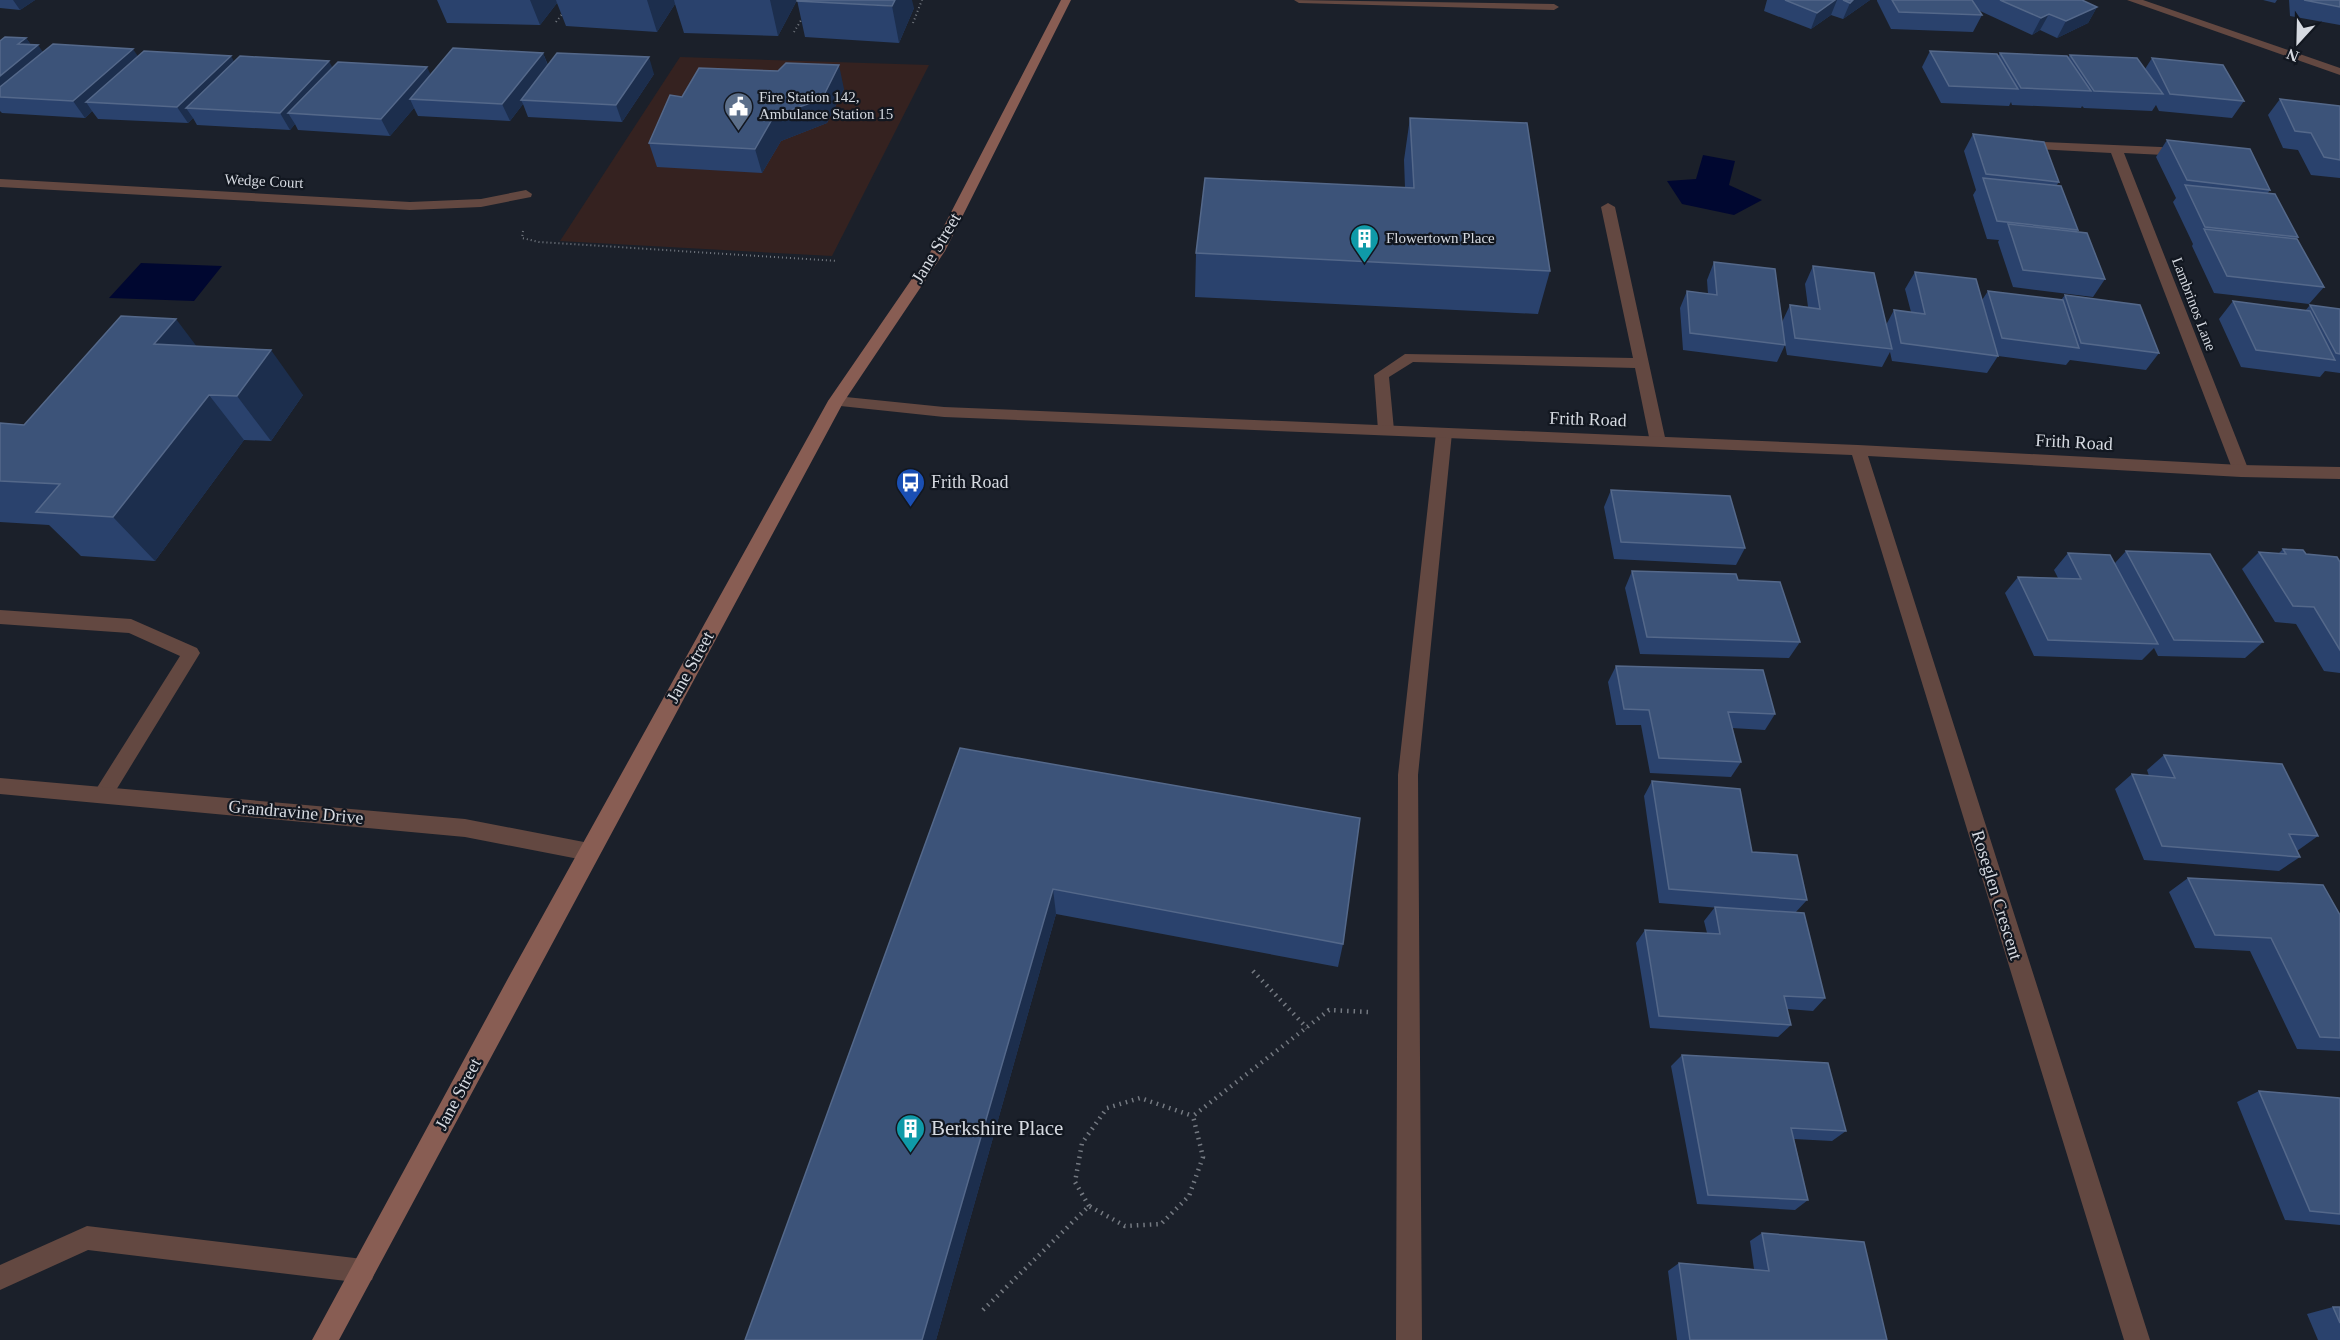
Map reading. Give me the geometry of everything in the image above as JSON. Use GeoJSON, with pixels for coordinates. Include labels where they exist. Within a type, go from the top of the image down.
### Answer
{"type":"FeatureCollection","features":[{"type":"Feature","properties":{"kind":"main road","name":"Jane Street"},"geometry":{"type":"LineString","coordinates":[[325,1340],[836,401],[938,251],[1066,0]]}},
{"type":"Feature","properties":{"kind":"street"},"geometry":{"type":"LineString","coordinates":[[1299,0],[1554,7]]}},
{"type":"Feature","properties":{"kind":"street"},"geometry":{"type":"LineString","coordinates":[[2132,0],[2340,72]]}},
{"type":"Feature","properties":{"kind":"street"},"geometry":{"type":"LineString","coordinates":[[2006,144],[2194,152]]}},
{"type":"Feature","properties":{"kind":"street","name":"Lambrinos Lane"},"geometry":{"type":"LineString","coordinates":[[2116,149],[2241,471]]}},
{"type":"Feature","properties":{"kind":"street","name":"Wedge Court"},"geometry":{"type":"LineString","coordinates":[[0,183],[410,206],[481,203],[526,194]]}},
{"type":"Feature","properties":{"kind":"street"},"geometry":{"type":"LineString","coordinates":[[1608,207],[1658,442]]}},
{"type":"Feature","properties":{"kind":"street"},"geometry":{"type":"LineString","coordinates":[[1386,430],[1382,375],[1410,357],[1641,363]]}},
{"type":"Feature","properties":{"kind":"street","name":"Frith Road"},"geometry":{"type":"LineString","coordinates":[[836,401],[944,412],[1858,450],[2241,471],[2340,473]]}},
{"type":"Feature","properties":{"kind":"street"},"geometry":{"type":"LineString","coordinates":[[1409,1340],[1408,775],[1443,432]]}},
{"type":"Feature","properties":{"kind":"street","name":"Roseglen Crescent"},"geometry":{"type":"LineString","coordinates":[[1858,450],[2137,1340]]}},
{"type":"Feature","properties":{"kind":"street"},"geometry":{"type":"LineString","coordinates":[[0,617],[131,626],[190,653],[103,794]]}},
{"type":"Feature","properties":{"kind":"street","name":"Grandravine Drive"},"geometry":{"type":"LineString","coordinates":[[0,786],[465,828],[590,852]]}},
{"type":"Feature","properties":{"kind":"street"},"geometry":{"type":"LineString","coordinates":[[0,1278],[87,1238],[363,1271]]}},
{"type":"Feature","properties":{"kind":"path"},"geometry":{"type":"LineString","coordinates":[[913,23],[922,0]]}},
{"type":"Feature","properties":{"kind":"path"},"geometry":{"type":"LineString","coordinates":[[556,22],[568,7]]}},
{"type":"Feature","properties":{"kind":"path"},"geometry":{"type":"LineString","coordinates":[[794,32],[804,16]]}},
{"type":"Feature","properties":{"kind":"path"},"geometry":{"type":"LineString","coordinates":[[526,194],[522,238],[539,242],[837,261]]}},
{"type":"Feature","properties":{"kind":"path"},"geometry":{"type":"LineString","coordinates":[[1253,971],[1307,1028]]}},
{"type":"Feature","properties":{"kind":"path"},"geometry":{"type":"LineString","coordinates":[[1193,1116],[1329,1011],[1408,1013]]}},
{"type":"Feature","properties":{"kind":"path"},"geometry":{"type":"LineString","coordinates":[[1140,1098],[1193,1116],[1203,1157],[1189,1197],[1161,1224],[1125,1226],[1089,1206],[1075,1182],[1082,1143],[1107,1108],[1140,1098]]}},
{"type":"Feature","properties":{"kind":"path"},"geometry":{"type":"LineString","coordinates":[[983,1310],[1089,1206]]}},
{"type":"Feature","properties":{"kind":"shaded area"},"geometry":{"type":"Polygon","coordinates":[[[680,57],[929,65],[832,256],[560,241],[680,57]]]}},
{"type":"Feature","properties":{"kind":"water"},"geometry":{"type":"Polygon","coordinates":[[[1703,155],[1735,161],[1729,185],[1762,200],[1734,215],[1682,204],[1667,181],[1696,179],[1703,155]]]}},
{"type":"Feature","properties":{"kind":"water"},"geometry":{"type":"Polygon","coordinates":[[[141,263],[222,266],[194,301],[109,298],[141,263]]]}},
{"type":"Feature","properties":{"kind":"building"},"geometry":{"type":"Polygon","coordinates":[[[797,0],[895,0],[892,6],[797,0]]]}},
{"type":"Feature","properties":{"kind":"building"},"geometry":{"type":"Polygon","coordinates":[[[1785,0],[1835,0],[1817,13],[1785,0]]]}},
{"type":"Feature","properties":{"kind":"building"},"geometry":{"type":"Polygon","coordinates":[[[1892,0],[1972,0],[1982,15],[1899,12],[1892,0]]]}},
{"type":"Feature","properties":{"kind":"building"},"geometry":{"type":"Polygon","coordinates":[[[2000,0],[2082,0],[2097,7],[2066,21],[2049,14],[2041,18],[2000,0]]]}},
{"type":"Feature","properties":{"kind":"building"},"geometry":{"type":"Polygon","coordinates":[[[2304,0],[2340,0],[2340,7],[2304,0]]]}},
{"type":"Feature","properties":{"kind":"building"},"geometry":{"type":"Polygon","coordinates":[[[5,37],[26,38],[18,44],[38,45],[0,76],[0,41],[5,37]]]}},
{"type":"Feature","properties":{"kind":"building"},"geometry":{"type":"Polygon","coordinates":[[[53,44],[133,49],[73,101],[0,97],[0,87],[53,44]]]}},
{"type":"Feature","properties":{"kind":"building"},"geometry":{"type":"Polygon","coordinates":[[[453,48],[543,53],[502,104],[410,99],[453,48]]]}},
{"type":"Feature","properties":{"kind":"building"},"geometry":{"type":"Polygon","coordinates":[[[144,51],[231,56],[177,107],[86,102],[144,51]]]}},
{"type":"Feature","properties":{"kind":"building"},"geometry":{"type":"Polygon","coordinates":[[[1930,51],[1997,54],[2018,89],[1949,86],[1930,51]]]}},
{"type":"Feature","properties":{"kind":"building"},"geometry":{"type":"Polygon","coordinates":[[[557,53],[649,57],[616,105],[521,100],[557,53]]]}},
{"type":"Feature","properties":{"kind":"building"},"geometry":{"type":"Polygon","coordinates":[[[2000,53],[2067,56],[2091,91],[2021,88],[2000,53]]]}},
{"type":"Feature","properties":{"kind":"building"},"geometry":{"type":"Polygon","coordinates":[[[2070,55],[2137,58],[2163,94],[2094,91],[2070,55]]]}},
{"type":"Feature","properties":{"kind":"building"},"geometry":{"type":"Polygon","coordinates":[[[240,56],[329,61],[280,113],[186,108],[240,56]]]}},
{"type":"Feature","properties":{"kind":"building"},"geometry":{"type":"Polygon","coordinates":[[[2152,58],[2223,65],[2244,101],[2170,94],[2152,58]]]}},
{"type":"Feature","properties":{"kind":"building"},"geometry":{"type":"Polygon","coordinates":[[[338,62],[427,67],[381,119],[288,113],[338,62]]]}},
{"type":"Feature","properties":{"kind":"building"},"geometry":{"type":"Polygon","coordinates":[[[786,63],[839,65],[822,99],[774,116],[755,149],[649,143],[670,95],[682,97],[699,68],[778,71],[786,63]]]}},
{"type":"Feature","properties":{"kind":"building"},"geometry":{"type":"Polygon","coordinates":[[[2280,99],[2340,106],[2340,160],[2324,157],[2311,133],[2295,131],[2280,99]]]}},
{"type":"Feature","properties":{"kind":"building"},"geometry":{"type":"Polygon","coordinates":[[[1410,118],[1527,123],[1550,271],[1196,253],[1205,178],[1414,188],[1410,118]]]}},
{"type":"Feature","properties":{"kind":"building"},"geometry":{"type":"Polygon","coordinates":[[[1973,134],[2044,142],[2059,182],[1986,174],[1973,134]]]}},
{"type":"Feature","properties":{"kind":"building"},"geometry":{"type":"Polygon","coordinates":[[[2167,140],[2250,149],[2270,190],[2187,180],[2167,140]]]}},
{"type":"Feature","properties":{"kind":"building"},"geometry":{"type":"Polygon","coordinates":[[[1983,178],[2061,186],[2078,230],[1997,221],[1983,178]]]}},
{"type":"Feature","properties":{"kind":"building"},"geometry":{"type":"Polygon","coordinates":[[[2185,185],[2275,194],[2298,237],[2205,227],[2185,185]]]}},
{"type":"Feature","properties":{"kind":"building"},"geometry":{"type":"Polygon","coordinates":[[[2008,224],[2087,233],[2105,279],[2023,270],[2008,224]]]}},
{"type":"Feature","properties":{"kind":"building"},"geometry":{"type":"Polygon","coordinates":[[[2204,229],[2297,239],[2324,287],[2227,276],[2204,229]]]}},
{"type":"Feature","properties":{"kind":"building"},"geometry":{"type":"Polygon","coordinates":[[[1714,262],[1775,269],[1785,345],[1690,333],[1687,291],[1717,295],[1714,262]]]}},
{"type":"Feature","properties":{"kind":"building"},"geometry":{"type":"Polygon","coordinates":[[[1813,266],[1874,273],[1892,349],[1795,338],[1790,305],[1820,309],[1813,266]]]}},
{"type":"Feature","properties":{"kind":"building"},"geometry":{"type":"Polygon","coordinates":[[[1915,272],[1976,279],[1998,356],[1901,343],[1894,310],[1925,314],[1915,272]]]}},
{"type":"Feature","properties":{"kind":"building"},"geometry":{"type":"Polygon","coordinates":[[[1988,291],[2063,300],[2079,348],[2002,338],[1988,291]]]}},
{"type":"Feature","properties":{"kind":"building"},"geometry":{"type":"Polygon","coordinates":[[[2065,295],[2140,305],[2159,353],[2081,343],[2065,295]]]}},
{"type":"Feature","properties":{"kind":"building"},"geometry":{"type":"Polygon","coordinates":[[[2233,301],[2310,311],[2335,360],[2256,350],[2233,301]]]}},
{"type":"Feature","properties":{"kind":"building"},"geometry":{"type":"Polygon","coordinates":[[[2310,305],[2340,309],[2340,354],[2336,353],[2310,305]]]}},
{"type":"Feature","properties":{"kind":"building"},"geometry":{"type":"Polygon","coordinates":[[[121,316],[176,319],[154,344],[271,350],[237,396],[209,395],[113,517],[36,512],[60,484],[0,481],[0,423],[24,425],[121,316]]]}},
{"type":"Feature","properties":{"kind":"building"},"geometry":{"type":"Polygon","coordinates":[[[1611,490],[1730,496],[1745,548],[1621,542],[1611,490]]]}},
{"type":"Feature","properties":{"kind":"building"},"geometry":{"type":"Polygon","coordinates":[[[2283,549],[2303,550],[2306,554],[2337,557],[2340,562],[2340,650],[2314,607],[2293,606],[2259,552],[2286,554],[2283,549]]]}},
{"type":"Feature","properties":{"kind":"building"},"geometry":{"type":"Polygon","coordinates":[[[2126,551],[2210,554],[2263,642],[2174,640],[2126,551]]]}},
{"type":"Feature","properties":{"kind":"building"},"geometry":{"type":"Polygon","coordinates":[[[2068,553],[2110,555],[2158,644],[2048,640],[2018,577],[2081,579],[2068,553]]]}},
{"type":"Feature","properties":{"kind":"building"},"geometry":{"type":"Polygon","coordinates":[[[1632,571],[1736,574],[1738,580],[1780,582],[1800,642],[1647,637],[1632,571]]]}},
{"type":"Feature","properties":{"kind":"building"},"geometry":{"type":"Polygon","coordinates":[[[1616,666],[1763,670],[1775,714],[1728,712],[1741,762],[1659,758],[1649,710],[1624,709],[1616,666]]]}},
{"type":"Feature","properties":{"kind":"building","name":"Berkshire Place"},"geometry":{"type":"Polygon","coordinates":[[[960,748],[1360,818],[1343,944],[1053,889],[922,1340],[745,1340],[960,748]]]}},
{"type":"Feature","properties":{"kind":"building"},"geometry":{"type":"Polygon","coordinates":[[[2164,755],[2282,764],[2318,836],[2289,834],[2300,857],[2162,846],[2132,774],[2175,778],[2164,755]]]}},
{"type":"Feature","properties":{"kind":"building"},"geometry":{"type":"Polygon","coordinates":[[[1652,781],[1740,789],[1752,852],[1797,855],[1807,900],[1669,889],[1652,781]]]}},
{"type":"Feature","properties":{"kind":"building"},"geometry":{"type":"Polygon","coordinates":[[[2188,878],[2323,885],[2340,915],[2340,1038],[2320,1037],[2271,938],[2215,935],[2188,878]]]}},
{"type":"Feature","properties":{"kind":"building"},"geometry":{"type":"Polygon","coordinates":[[[1715,907],[1804,913],[1825,998],[1784,996],[1791,1025],[1659,1016],[1645,930],[1720,934],[1715,907]]]}},
{"type":"Feature","properties":{"kind":"building"},"geometry":{"type":"Polygon","coordinates":[[[1682,1055],[1828,1063],[1846,1131],[1791,1128],[1808,1200],[1708,1195],[1682,1055]]]}},
{"type":"Feature","properties":{"kind":"building"},"geometry":{"type":"Polygon","coordinates":[[[2259,1091],[2340,1098],[2340,1214],[2310,1211],[2259,1091]]]}},
{"type":"Feature","properties":{"kind":"building"},"geometry":{"type":"Polygon","coordinates":[[[1762,1233],[1864,1242],[1887,1340],[1690,1340],[1679,1263],[1769,1271],[1762,1233]]]}},
{"type":"Feature","properties":{"kind":"building"},"geometry":{"type":"Polygon","coordinates":[[[2333,1307],[2340,1307],[2340,1323],[2333,1307]]]}},
{"type":"Feature","properties":{"kind":"place","name":"Fire Station 142, Ambulance Station 15"},"geometry":{"type":"Point","coordinates":[738,132]}},
{"type":"Feature","properties":{"kind":"place","name":"Flowertown Place"},"geometry":{"type":"Point","coordinates":[1365,264]}},
{"type":"Feature","properties":{"kind":"place","name":"Frith Road"},"geometry":{"type":"Point","coordinates":[910,508]}},
{"type":"Feature","properties":{"kind":"place","name":"Berkshire Place"},"geometry":{"type":"Point","coordinates":[910,1154]}}]}
